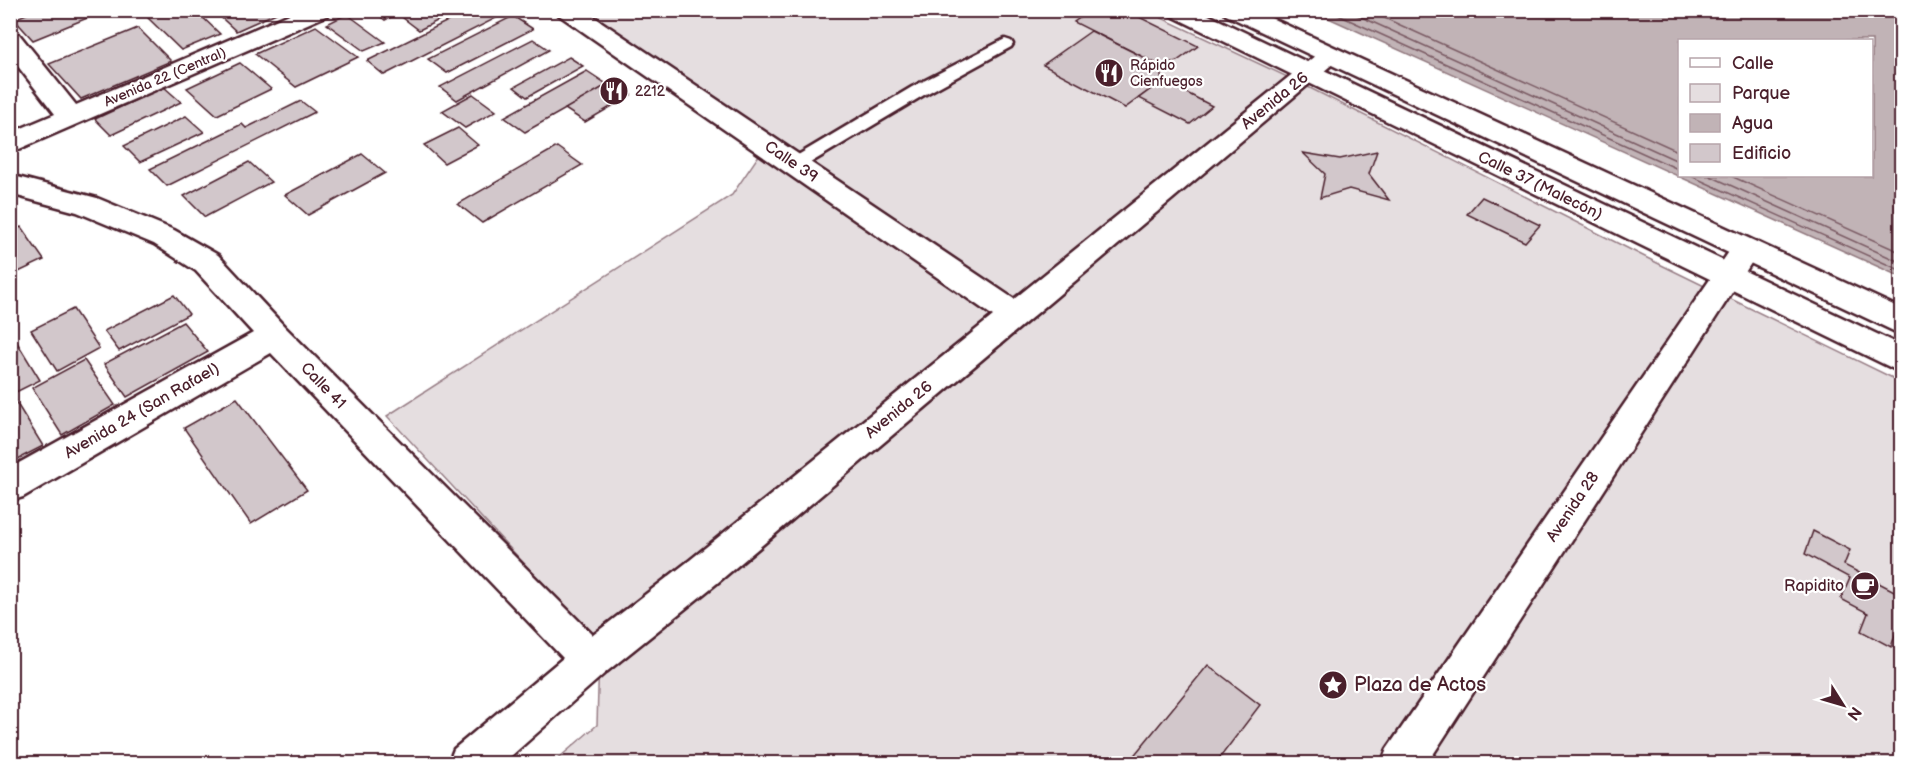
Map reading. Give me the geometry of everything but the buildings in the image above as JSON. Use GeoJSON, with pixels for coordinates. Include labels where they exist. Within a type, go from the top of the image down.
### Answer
{"type":"FeatureCollection","features":[{"type":"Feature","properties":{"kind":"street","name":"Avenida 22 (Central)"},"geometry":{"type":"LineString","coordinates":[[10,144],[320,10]]}},
{"type":"Feature","properties":{"kind":"street","name":"Calle 39"},"geometry":{"type":"LineString","coordinates":[[567,10],[1015,315]]}},
{"type":"Feature","properties":{"kind":"street","name":"Calle 37 (Malecón)"},"geometry":{"type":"LineString","coordinates":[[1178,10],[1319,64],[1736,263],[1902,361]]}},
{"type":"Feature","properties":{"kind":"street","name":"Calle 37 (Malecón)"},"geometry":{"type":"LineString","coordinates":[[1234,10],[1319,64]]}},
{"type":"Feature","properties":{"kind":"street"},"geometry":{"type":"LineString","coordinates":[[10,39],[72,118]]}},
{"type":"Feature","properties":{"kind":"street","name":"Avenida 26"},"geometry":{"type":"LineString","coordinates":[[469,764],[591,660],[669,599],[1319,64]]}},
{"type":"Feature","properties":{"kind":"street","name":"Calle 41"},"geometry":{"type":"LineString","coordinates":[[10,184],[87,205],[164,237],[207,263],[274,336],[591,660]]}},
{"type":"Feature","properties":{"kind":"street","name":"Calle 37 (Malecón)"},"geometry":{"type":"LineString","coordinates":[[1736,263],[1902,323]]}},
{"type":"Feature","properties":{"kind":"street","name":"Avenida 28"},"geometry":{"type":"LineString","coordinates":[[1402,764],[1736,263]]}},
{"type":"Feature","properties":{"kind":"street","name":"Avenida 24 (San Rafael)"},"geometry":{"type":"LineString","coordinates":[[10,486],[274,336]]}},
{"type":"Feature","properties":{"kind":"lane"},"geometry":{"type":"LineString","coordinates":[[794,165],[918,91],[1005,44]]}},
{"type":"Feature","properties":{"kind":"green space"},"geometry":{"type":"Polygon","coordinates":[[[586,11],[1147,11],[1298,82],[1647,258],[1901,382],[1901,763],[553,763],[597,725],[599,655],[585,629],[387,416],[732,195],[770,139],[586,11]]]}},
{"type":"Feature","properties":{"kind":"water"},"geometry":{"type":"Polygon","coordinates":[[[1313,11],[1901,11],[1901,277],[1680,177],[1873,177],[1873,39],[1678,39],[1678,176],[1313,11]]]}},
{"type":"Feature","properties":{"kind":"place","name":"Rápido Cienfuegos"},"geometry":{"type":"Point","coordinates":[1109,73]}},
{"type":"Feature","properties":{"kind":"place","name":"2212"},"geometry":{"type":"Point","coordinates":[614,91]}},
{"type":"Feature","properties":{"kind":"place","name":"Rapidito"},"geometry":{"type":"Point","coordinates":[1865,586]}},
{"type":"Feature","properties":{"kind":"place","name":"Plaza de Actos"},"geometry":{"type":"Point","coordinates":[1333,685]}}]}
